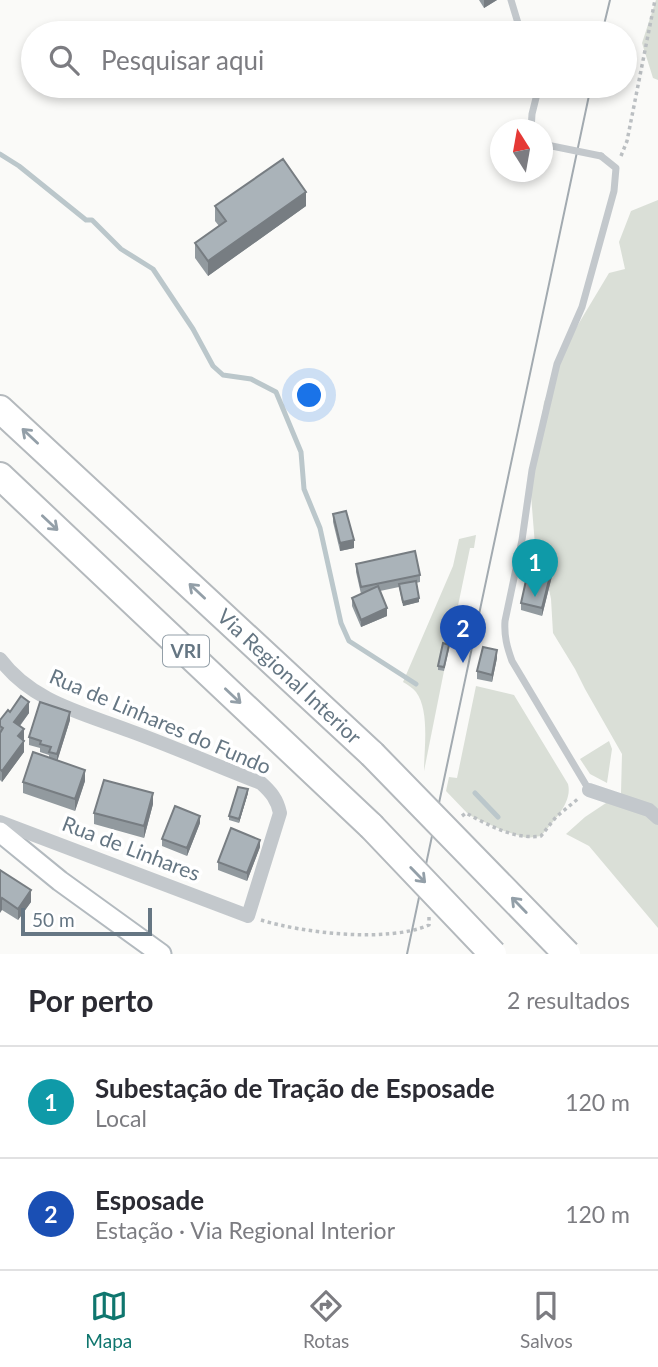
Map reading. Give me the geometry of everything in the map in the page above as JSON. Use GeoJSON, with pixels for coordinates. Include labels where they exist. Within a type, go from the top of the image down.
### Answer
{"type":"FeatureCollection","features":[{"type":"Feature","properties":{"kind":"highway","name":"Via Regional Interior"},"geometry":{"type":"LineString","coordinates":[[0,409],[372,754],[567,954]]}},
{"type":"Feature","properties":{"kind":"highway","name":"VRI"},"geometry":{"type":"LineString","coordinates":[[0,476],[371,826],[493,954]]}},
{"type":"Feature","properties":{"kind":"main road"},"geometry":{"type":"LineString","coordinates":[[0,832],[60,881],[161,954]]}},
{"type":"Feature","properties":{"kind":"street","name":"Rua de Linhares do Fundo"},"geometry":{"type":"LineString","coordinates":[[0,659],[9,671],[37,694],[74,711],[130,730],[261,783],[271,792],[277,800],[280,813],[248,916]]}},
{"type":"Feature","properties":{"kind":"street"},"geometry":{"type":"LineString","coordinates":[[589,790],[649,810],[658,818]]}},
{"type":"Feature","properties":{"kind":"street","name":"Rua de Linhares"},"geometry":{"type":"LineString","coordinates":[[0,822],[248,916]]}},
{"type":"Feature","properties":{"kind":"lane"},"geometry":{"type":"LineString","coordinates":[[511,0],[517,21]]}},
{"type":"Feature","properties":{"kind":"lane"},"geometry":{"type":"LineString","coordinates":[[532,119],[536,98]]}},
{"type":"Feature","properties":{"kind":"lane"},"geometry":{"type":"LineString","coordinates":[[553,146],[601,156],[616,168],[614,191],[582,307],[557,364],[532,470],[504,634],[512,661],[589,790]]}},
{"type":"Feature","properties":{"kind":"path"},"geometry":{"type":"LineString","coordinates":[[637,91],[655,0]]}},
{"type":"Feature","properties":{"kind":"path"},"geometry":{"type":"LineString","coordinates":[[616,168],[627,141],[636,98]]}},
{"type":"Feature","properties":{"kind":"shaded area"},"geometry":{"type":"Polygon","coordinates":[[[656,0],[658,80],[653,78],[642,43],[656,0]]]}},
{"type":"Feature","properties":{"kind":"shaded area"},"geometry":{"type":"Polygon","coordinates":[[[658,200],[658,928],[589,846],[566,834],[585,817],[621,793],[622,754],[553,633],[546,575],[536,558],[531,495],[544,402],[573,333],[609,273],[625,269],[619,242],[631,211],[658,200]]]}},
{"type":"Feature","properties":{"kind":"shaded area"},"geometry":{"type":"Polygon","coordinates":[[[476,535],[474,548],[470,548],[449,649],[443,648],[438,670],[444,671],[424,771],[423,709],[416,692],[403,682],[453,566],[459,539],[476,535]]]}},
{"type":"Feature","properties":{"kind":"shaded area"},"geometry":{"type":"Polygon","coordinates":[[[476,686],[514,695],[568,784],[565,805],[541,836],[527,838],[469,815],[446,791],[449,777],[457,778],[476,686]]]}},
{"type":"Feature","properties":{"kind":"shaded area"},"geometry":{"type":"Polygon","coordinates":[[[609,741],[612,749],[607,783],[590,774],[580,759],[609,741]]]}},
{"type":"Feature","properties":{"kind":"building"},"geometry":{"type":"Polygon","coordinates":[[[283,159],[306,192],[208,261],[195,243],[226,221],[215,206],[283,159]]]}},
{"type":"Feature","properties":{"kind":"building"},"geometry":{"type":"Polygon","coordinates":[[[346,511],[354,540],[340,543],[333,514],[346,511]]]}},
{"type":"Feature","properties":{"kind":"building"},"geometry":{"type":"Polygon","coordinates":[[[415,551],[420,575],[361,587],[356,564],[415,551]]]}},
{"type":"Feature","properties":{"kind":"building"},"geometry":{"type":"Polygon","coordinates":[[[531,559],[553,564],[542,608],[521,603],[527,576],[525,575],[531,559]]]}},
{"type":"Feature","properties":{"kind":"building"},"geometry":{"type":"Polygon","coordinates":[[[416,581],[419,598],[403,602],[399,584],[416,581]]]}},
{"type":"Feature","properties":{"kind":"building"},"geometry":{"type":"Polygon","coordinates":[[[378,586],[387,608],[361,620],[352,598],[378,586]]]}},
{"type":"Feature","properties":{"kind":"building"},"geometry":{"type":"Polygon","coordinates":[[[443,643],[449,645],[444,667],[438,666],[443,643]]]}},
{"type":"Feature","properties":{"kind":"building"},"geometry":{"type":"Polygon","coordinates":[[[483,647],[497,650],[492,675],[477,671],[483,647]]]}},
{"type":"Feature","properties":{"kind":"building"},"geometry":{"type":"Polygon","coordinates":[[[21,696],[29,702],[14,722],[24,729],[18,736],[24,741],[2,771],[0,733],[3,728],[0,726],[0,720],[8,710],[10,712],[21,696]]]}},
{"type":"Feature","properties":{"kind":"building"},"geometry":{"type":"Polygon","coordinates":[[[40,702],[70,712],[57,754],[49,752],[51,747],[29,737],[40,702]]]}},
{"type":"Feature","properties":{"kind":"building"},"geometry":{"type":"Polygon","coordinates":[[[33,752],[85,770],[75,799],[23,782],[33,752]]]}},
{"type":"Feature","properties":{"kind":"building"},"geometry":{"type":"Polygon","coordinates":[[[104,780],[153,793],[144,826],[94,813],[104,780]]]}},
{"type":"Feature","properties":{"kind":"building"},"geometry":{"type":"Polygon","coordinates":[[[238,787],[248,789],[239,819],[229,816],[238,787]]]}},
{"type":"Feature","properties":{"kind":"building"},"geometry":{"type":"Polygon","coordinates":[[[175,806],[200,816],[187,848],[162,839],[175,806]]]}},
{"type":"Feature","properties":{"kind":"building"},"geometry":{"type":"Polygon","coordinates":[[[231,828],[260,840],[247,873],[218,862],[231,828]]]}},
{"type":"Feature","properties":{"kind":"building"},"geometry":{"type":"Polygon","coordinates":[[[0,870],[31,890],[18,909],[2,898],[0,902],[0,870]]]}},
{"type":"Feature","properties":{"kind":"waterway"},"geometry":{"type":"LineString","coordinates":[[0,154],[86,220],[92,220],[121,249],[153,269],[193,329],[213,366],[223,375],[251,379],[276,392],[301,452],[304,489],[320,528],[341,623],[349,641],[416,684]]}},
{"type":"Feature","properties":{"kind":"waterway"},"geometry":{"type":"LineString","coordinates":[[475,793],[498,817]]}},
{"type":"Feature","properties":{"kind":"tram line"},"geometry":{"type":"LineString","coordinates":[[605,21],[610,0]]}},
{"type":"Feature","properties":{"kind":"tram line"},"geometry":{"type":"LineString","coordinates":[[407,954],[588,98]]}},
{"type":"Feature","properties":{"kind":"place","name":"Subestação de Tração de Esposade"},"geometry":{"type":"Point","coordinates":[535,597]}},
{"type":"Feature","properties":{"kind":"place","name":"Esposade"},"geometry":{"type":"Point","coordinates":[463,663]}}]}
